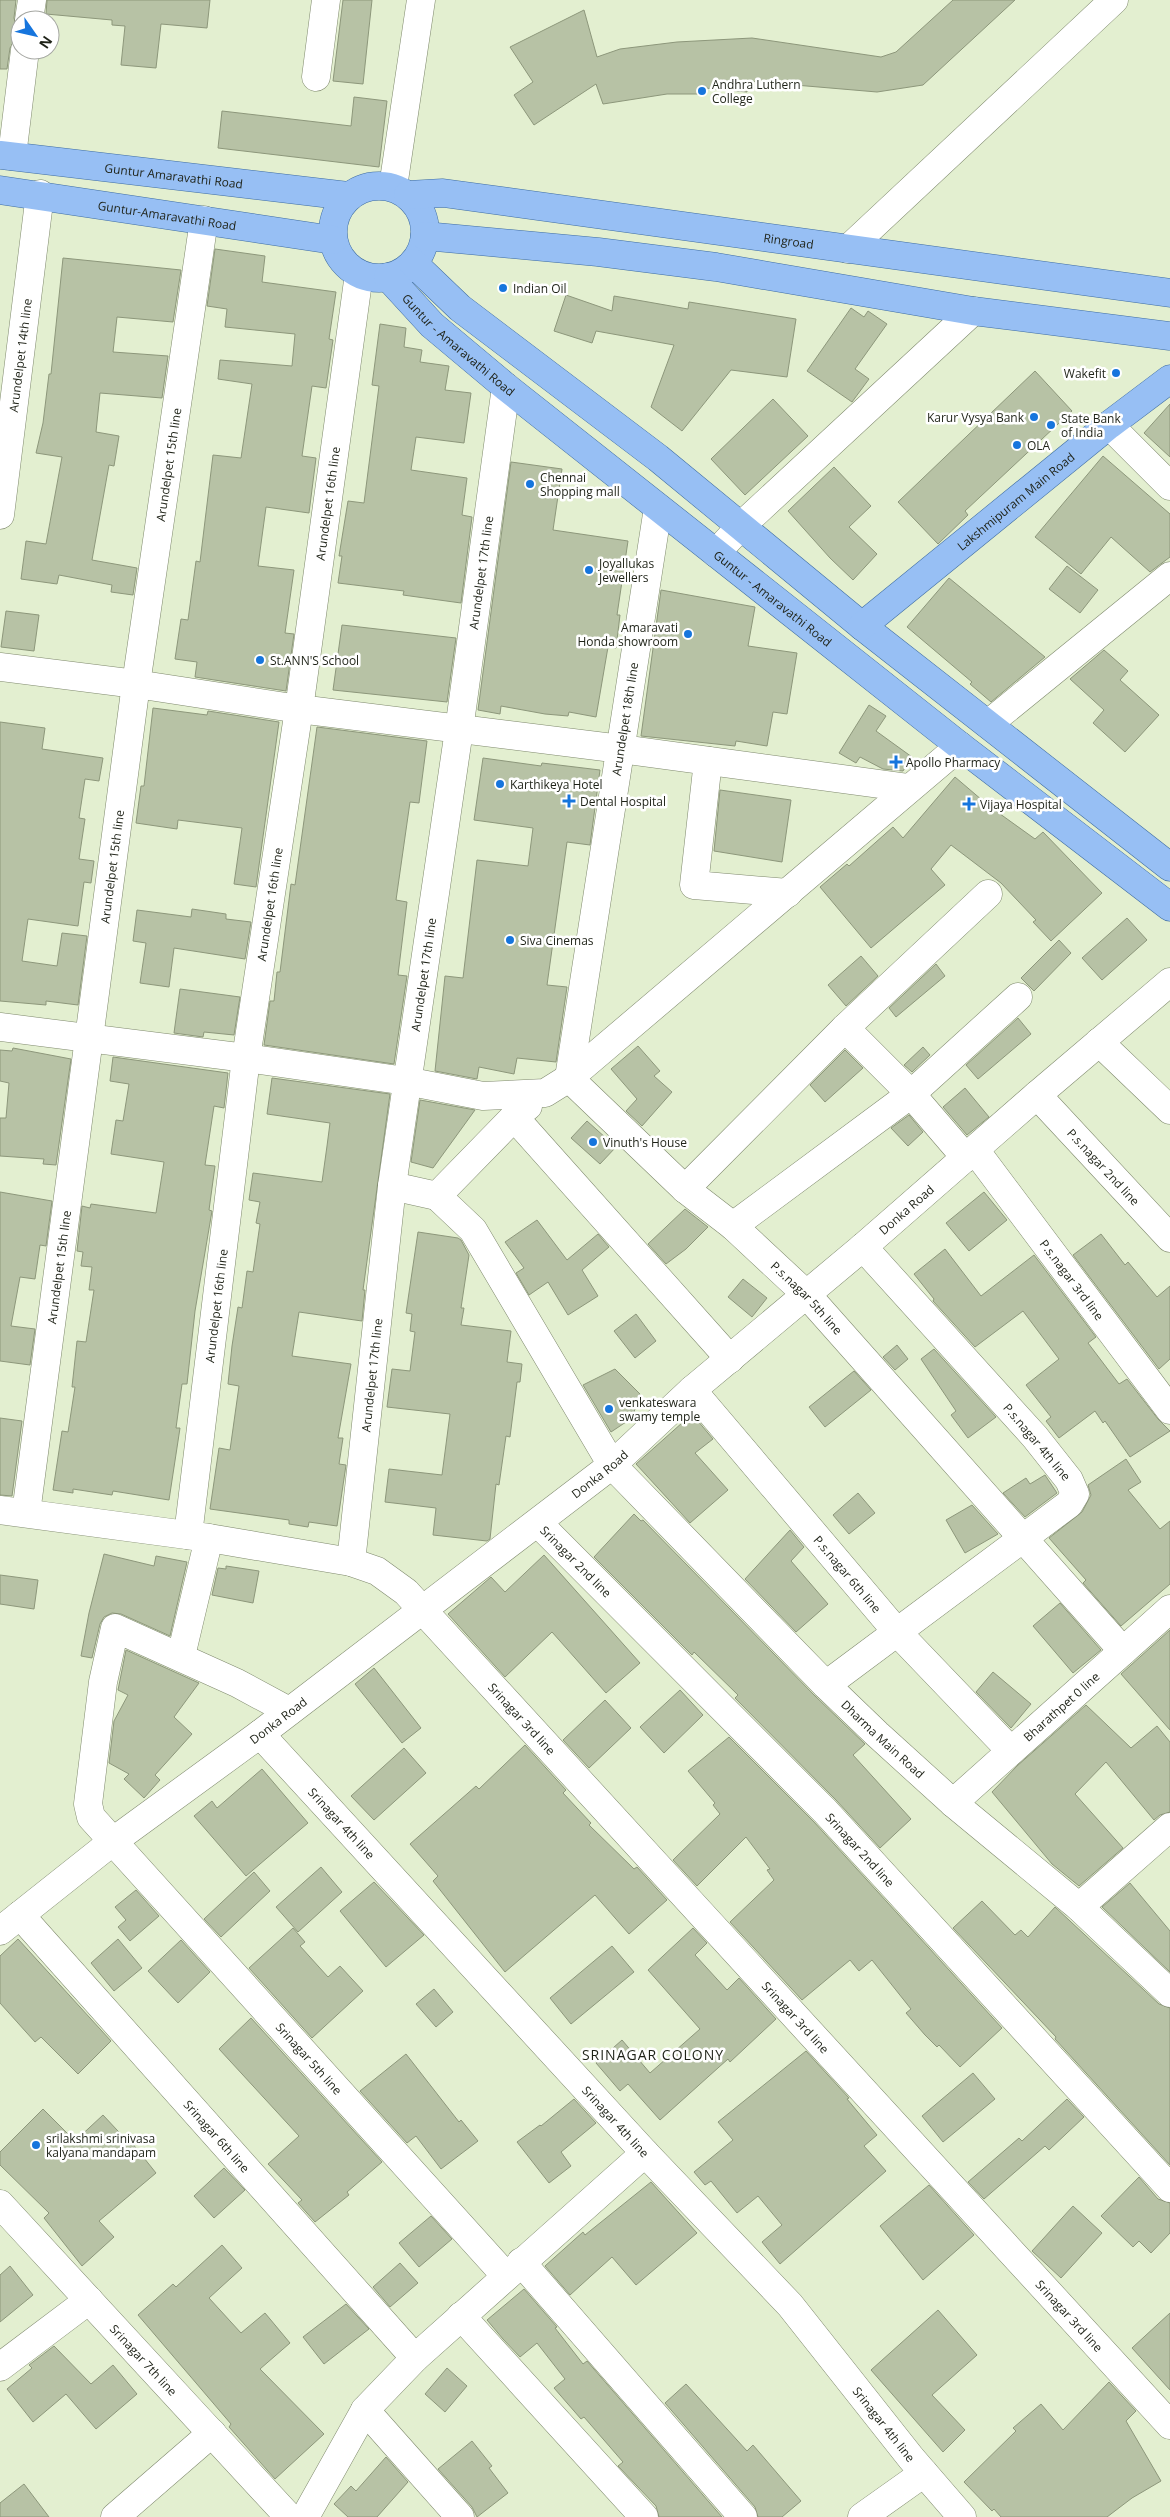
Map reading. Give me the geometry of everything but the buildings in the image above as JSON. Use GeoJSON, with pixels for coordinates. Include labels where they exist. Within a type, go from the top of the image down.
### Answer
{"type":"FeatureCollection","features":[{"type":"Feature","properties":{"kind":"main road","name":"Guntur Amaravathi Road"},"geometry":{"type":"LineString","coordinates":[[6,156],[348,196]]}},
{"type":"Feature","properties":{"kind":"main road"},"geometry":{"type":"LineString","coordinates":[[378,185],[400,191],[418,207],[424,222],[425,236],[421,250],[413,263],[402,272],[388,277],[374,278],[359,274],[347,266],[338,255],[333,240],[333,224],[338,209],[348,196],[362,188],[378,185]]}},
{"type":"Feature","properties":{"kind":"main road","name":"Guntur-Amaravathi Road"},"geometry":{"type":"LineString","coordinates":[[0,190],[40,194],[333,240]]}},
{"type":"Feature","properties":{"kind":"main road","name":"Ringroad"},"geometry":{"type":"LineString","coordinates":[[400,191],[443,193],[1170,293]]}},
{"type":"Feature","properties":{"kind":"main road"},"geometry":{"type":"LineString","coordinates":[[425,236],[598,252],[716,267],[973,310],[1170,336]]}},
{"type":"Feature","properties":{"kind":"main road"},"geometry":{"type":"LineString","coordinates":[[413,263],[460,308],[658,458],[862,626],[1170,867]]}},
{"type":"Feature","properties":{"kind":"main road","name":"Guntur - Amaravathi Road"},"geometry":{"type":"LineString","coordinates":[[388,277],[432,325],[506,387],[960,746],[1170,907]]}},
{"type":"Feature","properties":{"kind":"main road","name":"Lakshmipuram Main Road"},"geometry":{"type":"LineString","coordinates":[[862,626],[1109,425],[1170,379]]}},
{"type":"Feature","properties":{"kind":"street"},"geometry":{"type":"LineString","coordinates":[[316,77],[326,0]]}},
{"type":"Feature","properties":{"kind":"street"},"geometry":{"type":"LineString","coordinates":[[400,191],[421,0]]}},
{"type":"Feature","properties":{"kind":"street"},"geometry":{"type":"LineString","coordinates":[[848,249],[1114,0]]}},
{"type":"Feature","properties":{"kind":"street"},"geometry":{"type":"LineString","coordinates":[[6,156],[23,60]]}},
{"type":"Feature","properties":{"kind":"street","name":"Arundelpet 14th line"},"geometry":{"type":"LineString","coordinates":[[0,515],[40,194]]}},
{"type":"Feature","properties":{"kind":"street","name":"Arundelpet 15th line"},"geometry":{"type":"LineString","coordinates":[[26,1513],[136,684],[204,220]]}},
{"type":"Feature","properties":{"kind":"street","name":"Arundelpet 16th line"},"geometry":{"type":"LineString","coordinates":[[181,1656],[198,1536],[246,1058],[299,709],[359,274]]}},
{"type":"Feature","properties":{"kind":"street"},"geometry":{"type":"LineString","coordinates":[[716,553],[741,526],[973,310]]}},
{"type":"Feature","properties":{"kind":"street","name":"Arundelpet 17th line"},"geometry":{"type":"LineString","coordinates":[[350,1562],[392,1186],[459,730],[506,387]]}},
{"type":"Feature","properties":{"kind":"street"},"geometry":{"type":"LineString","coordinates":[[1109,425],[1170,486]]}},
{"type":"Feature","properties":{"kind":"street","name":"Arundelpet 18th line"},"geometry":{"type":"LineString","coordinates":[[569,1078],[658,508]]}},
{"type":"Feature","properties":{"kind":"street"},"geometry":{"type":"LineString","coordinates":[[988,724],[1170,576]]}},
{"type":"Feature","properties":{"kind":"street"},"geometry":{"type":"LineString","coordinates":[[0,667],[136,684],[299,709],[708,760],[909,788]]}},
{"type":"Feature","properties":{"kind":"street"},"geometry":{"type":"LineString","coordinates":[[392,1186],[437,1196],[514,1117],[569,1078],[960,746]]}},
{"type":"Feature","properties":{"kind":"street"},"geometry":{"type":"LineString","coordinates":[[708,760],[694,885],[788,893]]}},
{"type":"Feature","properties":{"kind":"street"},"geometry":{"type":"LineString","coordinates":[[685,1189],[845,1028],[988,894]]}},
{"type":"Feature","properties":{"kind":"street","name":"Donka Road"},"geometry":{"type":"LineString","coordinates":[[10,1923],[112,1842],[260,1734],[612,1466],[692,1390],[864,1247],[1036,1095],[1170,982]]}},
{"type":"Feature","properties":{"kind":"street"},"geometry":{"type":"LineString","coordinates":[[733,1226],[911,1094],[1018,997]]}},
{"type":"Feature","properties":{"kind":"street"},"geometry":{"type":"LineString","coordinates":[[0,1027],[246,1058],[406,1081],[483,1096],[545,1094]]}},
{"type":"Feature","properties":{"kind":"street","name":"P.s.nagar 3rd line"},"geometry":{"type":"LineString","coordinates":[[845,1028],[971,1154],[1170,1410]]}},
{"type":"Feature","properties":{"kind":"street"},"geometry":{"type":"LineString","coordinates":[[1099,1042],[1170,1110]]}},
{"type":"Feature","properties":{"kind":"street","name":"P.s.nagar 5th line"},"geometry":{"type":"LineString","coordinates":[[569,1078],[685,1189],[733,1226],[807,1295],[1123,1651]]}},
{"type":"Feature","properties":{"kind":"street","name":"P.s.nagar 2nd line"},"geometry":{"type":"LineString","coordinates":[[1036,1095],[1170,1238]]}},
{"type":"Feature","properties":{"kind":"street"},"geometry":{"type":"LineString","coordinates":[[514,1117],[730,1359]]}},
{"type":"Feature","properties":{"kind":"street","name":"Dharma Main Road"},"geometry":{"type":"LineString","coordinates":[[437,1196],[473,1230],[612,1466],[826,1685],[952,1803],[1079,1908],[1170,1993]]}},
{"type":"Feature","properties":{"kind":"street","name":"P.s.nagar 4th line"},"geometry":{"type":"LineString","coordinates":[[826,1685],[1022,1539],[1074,1499],[1075,1494],[1069,1480],[1035,1437],[864,1247]]}},
{"type":"Feature","properties":{"kind":"street","name":"P.s.nagar 6th line"},"geometry":{"type":"LineString","coordinates":[[692,1390],[897,1632],[1011,1751]]}},
{"type":"Feature","properties":{"kind":"street","name":"Srinagar 3rd line"},"geometry":{"type":"LineString","coordinates":[[0,1510],[198,1536],[350,1562],[377,1572],[393,1581],[1170,2425]]}},
{"type":"Feature","properties":{"kind":"street","name":"Srinagar 2nd line"},"geometry":{"type":"LineString","coordinates":[[538,1523],[825,1811],[1170,2188]]}},
{"type":"Feature","properties":{"kind":"street","name":"Bharathpet 0 line"},"geometry":{"type":"LineString","coordinates":[[952,1803],[1170,1608]]}},
{"type":"Feature","properties":{"kind":"street","name":"Srinagar 5th line"},"geometry":{"type":"LineString","coordinates":[[181,1656],[115,1628],[103,1682],[88,1804],[91,1818],[743,2517]]}},
{"type":"Feature","properties":{"kind":"street"},"geometry":{"type":"LineString","coordinates":[[181,1656],[289,1711]]}},
{"type":"Feature","properties":{"kind":"street","name":"Srinagar 4th line"},"geometry":{"type":"LineString","coordinates":[[260,1734],[644,2153],[790,2305],[924,2473],[962,2517]]}},
{"type":"Feature","properties":{"kind":"street"},"geometry":{"type":"LineString","coordinates":[[1079,1908],[1170,1827]]}},
{"type":"Feature","properties":{"kind":"street","name":"Srinagar 6th line"},"geometry":{"type":"LineString","coordinates":[[10,1923],[415,2358]]}},
{"type":"Feature","properties":{"kind":"street"},"geometry":{"type":"LineString","coordinates":[[305,2517],[365,2410],[415,2358],[644,2153]]}},
{"type":"Feature","properties":{"kind":"street","name":"Srinagar 7th line"},"geometry":{"type":"LineString","coordinates":[[0,2204],[289,2517]]}},
{"type":"Feature","properties":{"kind":"street"},"geometry":{"type":"LineString","coordinates":[[0,2367],[89,2300]]}},
{"type":"Feature","properties":{"kind":"street"},"geometry":{"type":"LineString","coordinates":[[461,2316],[644,2517]]}},
{"type":"Feature","properties":{"kind":"street"},"geometry":{"type":"LineString","coordinates":[[365,2410],[460,2517]]}},
{"type":"Feature","properties":{"kind":"street"},"geometry":{"type":"LineString","coordinates":[[115,2517],[212,2433]]}},
{"type":"Feature","properties":{"kind":"street"},"geometry":{"type":"LineString","coordinates":[[862,2517],[924,2473]]}},
{"type":"Feature","properties":{"kind":"place","name":"Andhra Luthern College"},"geometry":{"type":"Point","coordinates":[702,91]}},
{"type":"Feature","properties":{"kind":"place","name":"Indian Oil"},"geometry":{"type":"Point","coordinates":[503,288]}},
{"type":"Feature","properties":{"kind":"place","name":"Wakefit"},"geometry":{"type":"Point","coordinates":[1116,373]}},
{"type":"Feature","properties":{"kind":"place","name":"Karur Vysya Bank"},"geometry":{"type":"Point","coordinates":[1034,417]}},
{"type":"Feature","properties":{"kind":"place","name":"State Bank of India"},"geometry":{"type":"Point","coordinates":[1051,425]}},
{"type":"Feature","properties":{"kind":"place","name":"OLA"},"geometry":{"type":"Point","coordinates":[1017,445]}},
{"type":"Feature","properties":{"kind":"place","name":"Chennai Shopping mall"},"geometry":{"type":"Point","coordinates":[530,484]}},
{"type":"Feature","properties":{"kind":"place","name":"Joyallukas Jewellers"},"geometry":{"type":"Point","coordinates":[589,570]}},
{"type":"Feature","properties":{"kind":"place","name":"Amaravati Honda showroom"},"geometry":{"type":"Point","coordinates":[688,634]}},
{"type":"Feature","properties":{"kind":"place","name":"St.ANN'S School"},"geometry":{"type":"Point","coordinates":[260,660]}},
{"type":"Feature","properties":{"kind":"place","name":"Apollo Pharmacy"},"geometry":{"type":"Point","coordinates":[896,762]}},
{"type":"Feature","properties":{"kind":"place","name":"Karthikeya Hotel"},"geometry":{"type":"Point","coordinates":[500,784]}},
{"type":"Feature","properties":{"kind":"place","name":"Dental Hospital"},"geometry":{"type":"Point","coordinates":[569,801]}},
{"type":"Feature","properties":{"kind":"place","name":"Vijaya Hospital"},"geometry":{"type":"Point","coordinates":[969,804]}},
{"type":"Feature","properties":{"kind":"place","name":"Siva Cinemas"},"geometry":{"type":"Point","coordinates":[510,940]}},
{"type":"Feature","properties":{"kind":"place","name":"Vinuth's House"},"geometry":{"type":"Point","coordinates":[593,1142]}},
{"type":"Feature","properties":{"kind":"place","name":"venkateswara swamy temple"},"geometry":{"type":"Point","coordinates":[609,1409]}},
{"type":"Feature","properties":{"kind":"place","name":"srilakshmi srinivasa kalyana mandapam"},"geometry":{"type":"Point","coordinates":[36,2145]}},
{"type":"Feature","properties":{"kind":"district","name":"SRINAGAR COLONY"},"geometry":{"type":"Point","coordinates":[653,2054]}}]}
